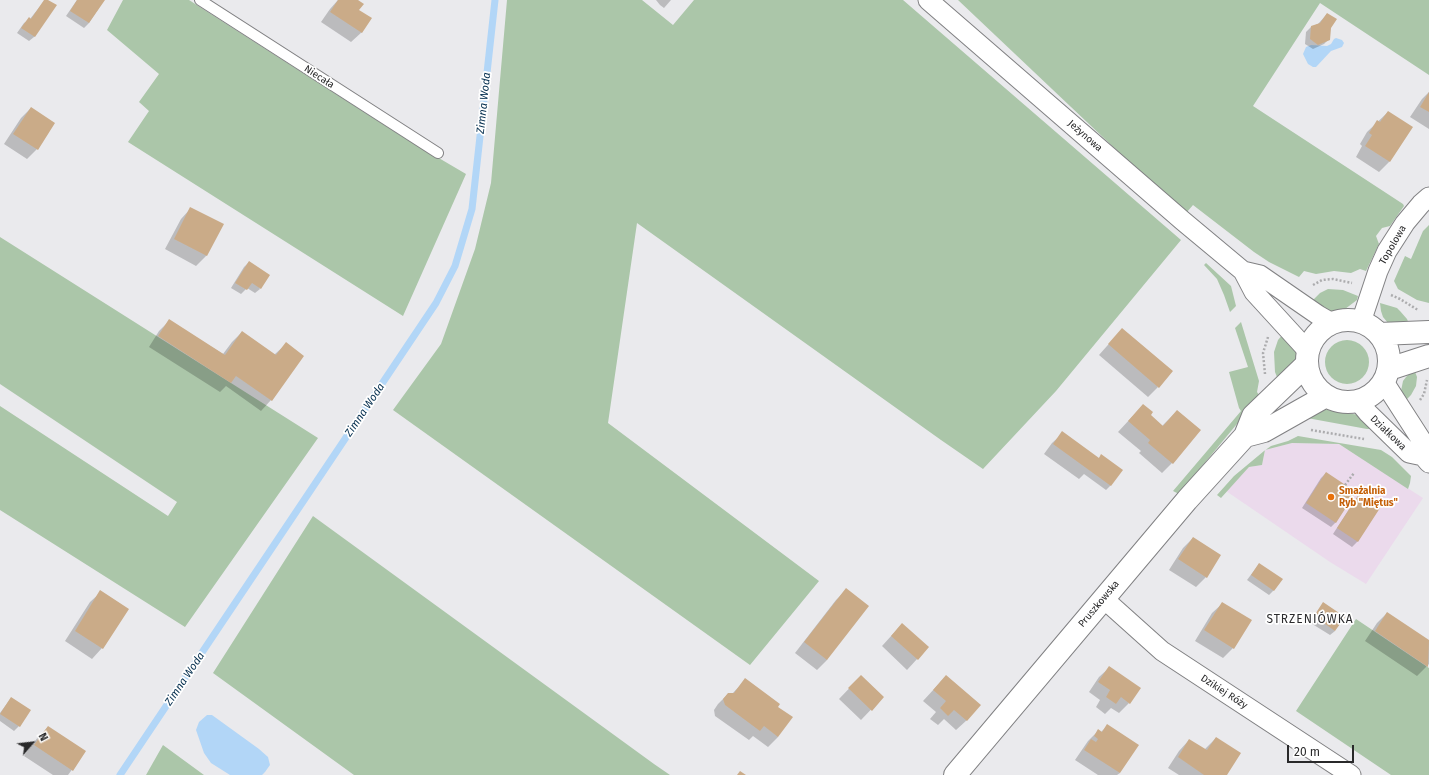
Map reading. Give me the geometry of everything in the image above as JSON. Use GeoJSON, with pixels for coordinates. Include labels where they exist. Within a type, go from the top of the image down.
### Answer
{"type":"FeatureCollection","features":[{"type":"Feature","properties":{"kind":"street","name":"Jeżynowa"},"geometry":{"type":"LineString","coordinates":[[928,0],[1183,221],[1243,271],[1254,292],[1307,358]]}},
{"type":"Feature","properties":{"kind":"street","name":"Topolowa"},"geometry":{"type":"LineString","coordinates":[[1361,322],[1378,271],[1387,251],[1405,223],[1429,197]]}},
{"type":"Feature","properties":{"kind":"street","name":"Jeżynowa"},"geometry":{"type":"LineString","coordinates":[[1243,271],[1260,275],[1332,323]]}},
{"type":"Feature","properties":{"kind":"street"},"geometry":{"type":"LineString","coordinates":[[1342,320],[1361,322],[1368,325],[1379,334],[1386,344],[1389,356],[1386,375],[1374,394],[1358,402],[1342,402],[1333,400],[1318,390],[1312,382],[1309,374],[1307,358],[1311,342],[1317,334],[1332,323],[1342,320]]}},
{"type":"Feature","properties":{"kind":"street"},"geometry":{"type":"LineString","coordinates":[[1379,334],[1429,332]]}},
{"type":"Feature","properties":{"kind":"street","name":"Pruszkowska"},"geometry":{"type":"LineString","coordinates":[[955,775],[1187,500],[1245,436],[1253,416],[1307,358]]}},
{"type":"Feature","properties":{"kind":"street"},"geometry":{"type":"LineString","coordinates":[[1386,375],[1428,365]]}},
{"type":"Feature","properties":{"kind":"street","name":"Działkowa"},"geometry":{"type":"LineString","coordinates":[[1386,375],[1422,442],[1426,460]]}},
{"type":"Feature","properties":{"kind":"street"},"geometry":{"type":"LineString","coordinates":[[1245,436],[1264,431],[1326,396]]}},
{"type":"Feature","properties":{"kind":"street","name":"Działkowa"},"geometry":{"type":"LineString","coordinates":[[1358,402],[1409,453],[1426,460]]}},
{"type":"Feature","properties":{"kind":"street","name":"Dzikiej Róży"},"geometry":{"type":"LineString","coordinates":[[1104,599],[1162,651],[1351,775]]}},
{"type":"Feature","properties":{"kind":"lane","name":"Niecała"},"geometry":{"type":"LineString","coordinates":[[200,0],[438,153]]}},
{"type":"Feature","properties":{"kind":"path"},"geometry":{"type":"LineString","coordinates":[[1312,286],[1322,280],[1333,279],[1355,284]]}},
{"type":"Feature","properties":{"kind":"path"},"geometry":{"type":"LineString","coordinates":[[1388,294],[1400,299],[1418,310]]}},
{"type":"Feature","properties":{"kind":"path"},"geometry":{"type":"LineString","coordinates":[[1267,379],[1264,369],[1263,353],[1266,342],[1271,333]]}},
{"type":"Feature","properties":{"kind":"path"},"geometry":{"type":"LineString","coordinates":[[1419,402],[1426,388],[1428,365]]}},
{"type":"Feature","properties":{"kind":"path"},"geometry":{"type":"LineString","coordinates":[[1309,430],[1366,439]]}},
{"type":"Feature","properties":{"kind":"path"},"geometry":{"type":"LineString","coordinates":[[1345,485],[1354,473]]}},
{"type":"Feature","properties":{"kind":"path"},"geometry":{"type":"LineString","coordinates":[[1371,502],[1378,491]]}},
{"type":"Feature","properties":{"kind":"shaded area"},"geometry":{"type":"Polygon","coordinates":[[[1292,443],[1339,444],[1423,498],[1366,584],[1330,562],[1226,491],[1249,467],[1262,465],[1265,450],[1292,443]]]}},
{"type":"Feature","properties":{"kind":"green space"},"geometry":{"type":"Polygon","coordinates":[[[123,0],[189,0],[403,137],[466,174],[403,316],[128,142],[149,111],[139,102],[159,74],[107,30],[123,0]]]}},
{"type":"Feature","properties":{"kind":"green space"},"geometry":{"type":"Polygon","coordinates":[[[507,0],[642,0],[673,25],[694,0],[903,0],[1181,240],[1056,391],[983,469],[637,223],[608,423],[819,581],[750,665],[393,410],[441,344],[475,249],[491,183],[507,0]]]}},
{"type":"Feature","properties":{"kind":"green space"},"geometry":{"type":"Polygon","coordinates":[[[958,0],[1429,0],[1429,75],[1320,3],[1253,106],[1404,206],[1390,226],[1382,228],[1376,236],[1379,244],[1366,271],[1360,269],[1351,273],[1334,271],[1316,274],[1304,271],[1299,277],[1269,262],[1254,252],[1193,205],[1187,212],[1146,178],[958,0]]]}},
{"type":"Feature","properties":{"kind":"green space"},"geometry":{"type":"Polygon","coordinates":[[[1429,225],[1429,303],[1417,300],[1398,289],[1394,281],[1405,256],[1411,259],[1423,231],[1429,225]]]}},
{"type":"Feature","properties":{"kind":"green space"},"geometry":{"type":"Polygon","coordinates":[[[0,237],[318,438],[185,627],[0,510],[0,406],[168,516],[177,502],[0,384],[0,237]]]}},
{"type":"Feature","properties":{"kind":"green space"},"geometry":{"type":"Polygon","coordinates":[[[1206,263],[1231,286],[1236,306],[1230,312],[1217,279],[1204,265],[1206,263]]]}},
{"type":"Feature","properties":{"kind":"green space"},"geometry":{"type":"Polygon","coordinates":[[[1328,289],[1343,290],[1358,296],[1357,300],[1341,312],[1333,313],[1311,302],[1320,293],[1328,289]]]}},
{"type":"Feature","properties":{"kind":"green space"},"geometry":{"type":"Polygon","coordinates":[[[1380,303],[1397,308],[1407,319],[1410,326],[1388,323],[1383,317],[1380,303]]]}},
{"type":"Feature","properties":{"kind":"green space"},"geometry":{"type":"Polygon","coordinates":[[[1241,322],[1259,381],[1257,392],[1261,398],[1246,413],[1179,494],[1173,491],[1241,411],[1229,372],[1248,367],[1235,328],[1241,322]]]}},
{"type":"Feature","properties":{"kind":"green space"},"geometry":{"type":"Polygon","coordinates":[[[1284,333],[1297,353],[1298,358],[1279,382],[1275,372],[1274,352],[1278,340],[1284,333]]]}},
{"type":"Feature","properties":{"kind":"green space"},"geometry":{"type":"Polygon","coordinates":[[[1347,340],[1359,344],[1365,350],[1369,362],[1365,374],[1359,380],[1347,384],[1335,380],[1329,374],[1325,362],[1329,350],[1335,344],[1347,340]]]}},
{"type":"Feature","properties":{"kind":"green space"},"geometry":{"type":"Polygon","coordinates":[[[1414,369],[1417,377],[1416,386],[1411,395],[1404,402],[1401,391],[1403,381],[1414,369]]]}},
{"type":"Feature","properties":{"kind":"green space"},"geometry":{"type":"Polygon","coordinates":[[[1322,409],[1359,415],[1374,429],[1307,418],[1322,409]]]}},
{"type":"Feature","properties":{"kind":"green space"},"geometry":{"type":"Polygon","coordinates":[[[1298,436],[1381,450],[1392,457],[1411,476],[1410,483],[1408,489],[1339,444],[1292,443],[1266,450],[1271,446],[1288,441],[1298,436]]]}},
{"type":"Feature","properties":{"kind":"green space"},"geometry":{"type":"Polygon","coordinates":[[[1265,450],[1262,465],[1249,467],[1221,498],[1217,495],[1234,476],[1265,450]]]}},
{"type":"Feature","properties":{"kind":"green space"},"geometry":{"type":"Polygon","coordinates":[[[313,516],[670,775],[354,775],[213,673],[313,516]]]}},
{"type":"Feature","properties":{"kind":"green space"},"geometry":{"type":"Polygon","coordinates":[[[1356,619],[1429,668],[1429,775],[1391,775],[1296,711],[1356,619]]]}},
{"type":"Feature","properties":{"kind":"green space"},"geometry":{"type":"Polygon","coordinates":[[[163,745],[204,775],[146,775],[163,745]]]}},
{"type":"Feature","properties":{"kind":"water"},"geometry":{"type":"Polygon","coordinates":[[[1336,38],[1342,40],[1344,43],[1342,47],[1331,51],[1316,67],[1308,64],[1303,54],[1306,47],[1311,45],[1327,46],[1336,38]]]}},
{"type":"Feature","properties":{"kind":"water"},"geometry":{"type":"Polygon","coordinates":[[[207,715],[212,715],[268,757],[270,765],[262,775],[230,775],[211,763],[204,753],[196,730],[199,722],[207,715]]]}},
{"type":"Feature","properties":{"kind":"building"},"geometry":{"type":"Polygon","coordinates":[[[44,0],[48,0],[57,5],[35,37],[21,28],[29,17],[31,19],[44,0]]]}},
{"type":"Feature","properties":{"kind":"building"},"geometry":{"type":"Polygon","coordinates":[[[77,0],[105,0],[89,23],[70,11],[77,0]]]}},
{"type":"Feature","properties":{"kind":"building"},"geometry":{"type":"Polygon","coordinates":[[[338,0],[358,0],[364,4],[359,10],[372,18],[362,33],[330,12],[338,0]]]}},
{"type":"Feature","properties":{"kind":"building"},"geometry":{"type":"Polygon","coordinates":[[[1327,13],[1337,19],[1331,28],[1330,40],[1318,45],[1310,39],[1311,26],[1320,23],[1327,13]]]}},
{"type":"Feature","properties":{"kind":"building"},"geometry":{"type":"Polygon","coordinates":[[[1429,92],[1429,112],[1420,107],[1429,92]]]}},
{"type":"Feature","properties":{"kind":"building"},"geometry":{"type":"Polygon","coordinates":[[[31,107],[55,123],[38,150],[13,134],[31,107]]]}},
{"type":"Feature","properties":{"kind":"building"},"geometry":{"type":"Polygon","coordinates":[[[1388,111],[1413,127],[1390,162],[1365,146],[1372,135],[1369,133],[1377,120],[1380,122],[1388,111]]]}},
{"type":"Feature","properties":{"kind":"building"},"geometry":{"type":"Polygon","coordinates":[[[190,207],[224,224],[207,256],[174,239],[190,207]]]}},
{"type":"Feature","properties":{"kind":"building"},"geometry":{"type":"Polygon","coordinates":[[[249,261],[270,275],[261,289],[252,283],[247,290],[235,283],[249,261]]]}},
{"type":"Feature","properties":{"kind":"building"},"geometry":{"type":"Polygon","coordinates":[[[169,319],[225,355],[242,331],[276,355],[286,342],[304,356],[272,401],[236,376],[231,383],[158,336],[169,319]]]}},
{"type":"Feature","properties":{"kind":"building"},"geometry":{"type":"Polygon","coordinates":[[[1122,328],[1173,371],[1159,388],[1108,344],[1122,328]]]}},
{"type":"Feature","properties":{"kind":"building"},"geometry":{"type":"Polygon","coordinates":[[[1143,404],[1153,412],[1151,415],[1163,426],[1177,410],[1201,430],[1173,464],[1148,443],[1150,440],[1128,421],[1143,404]]]}},
{"type":"Feature","properties":{"kind":"building"},"geometry":{"type":"Polygon","coordinates":[[[1062,431],[1099,458],[1101,454],[1123,470],[1111,486],[1053,444],[1062,431]]]}},
{"type":"Feature","properties":{"kind":"building","name":"Smażalnia Ryb \"Miętus\""},"geometry":{"type":"Polygon","coordinates":[[[1326,472],[1356,492],[1336,523],[1306,503],[1326,472]]]}},
{"type":"Feature","properties":{"kind":"building"},"geometry":{"type":"Polygon","coordinates":[[[1359,494],[1380,508],[1358,542],[1337,528],[1359,494]]]}},
{"type":"Feature","properties":{"kind":"building"},"geometry":{"type":"Polygon","coordinates":[[[1193,537],[1221,555],[1207,578],[1178,559],[1193,537]]]}},
{"type":"Feature","properties":{"kind":"building"},"geometry":{"type":"Polygon","coordinates":[[[1259,563],[1283,579],[1274,591],[1251,575],[1259,563]]]}},
{"type":"Feature","properties":{"kind":"building"},"geometry":{"type":"Polygon","coordinates":[[[846,588],[869,606],[827,660],[804,642],[846,588]]]}},
{"type":"Feature","properties":{"kind":"building"},"geometry":{"type":"Polygon","coordinates":[[[100,590],[129,609],[103,649],[75,631],[100,590]]]}},
{"type":"Feature","properties":{"kind":"building"},"geometry":{"type":"Polygon","coordinates":[[[1222,602],[1252,620],[1234,649],[1204,630],[1222,602]]]}},
{"type":"Feature","properties":{"kind":"building"},"geometry":{"type":"Polygon","coordinates":[[[1323,602],[1345,617],[1335,631],[1314,616],[1323,602]]]}},
{"type":"Feature","properties":{"kind":"building"},"geometry":{"type":"Polygon","coordinates":[[[1387,612],[1429,640],[1428,667],[1375,631],[1387,612]]]}},
{"type":"Feature","properties":{"kind":"building"},"geometry":{"type":"Polygon","coordinates":[[[902,623],[929,647],[918,660],[891,636],[902,623]]]}},
{"type":"Feature","properties":{"kind":"building"},"geometry":{"type":"Polygon","coordinates":[[[1109,666],[1141,688],[1130,704],[1121,697],[1116,704],[1106,697],[1110,690],[1098,682],[1109,666]]]}},
{"type":"Feature","properties":{"kind":"building"},"geometry":{"type":"Polygon","coordinates":[[[861,675],[884,697],[872,711],[848,688],[861,675]]]}},
{"type":"Feature","properties":{"kind":"building"},"geometry":{"type":"Polygon","coordinates":[[[946,675],[981,705],[967,721],[954,710],[948,716],[940,708],[946,701],[933,690],[946,675]]]}},
{"type":"Feature","properties":{"kind":"building"},"geometry":{"type":"Polygon","coordinates":[[[745,678],[780,704],[778,707],[793,717],[778,737],[764,726],[760,731],[725,705],[723,699],[728,693],[734,693],[745,678]]]}},
{"type":"Feature","properties":{"kind":"building"},"geometry":{"type":"Polygon","coordinates":[[[11,697],[31,710],[20,727],[0,714],[11,697]]]}},
{"type":"Feature","properties":{"kind":"building"},"geometry":{"type":"Polygon","coordinates":[[[1107,724],[1139,745],[1120,773],[1084,750],[1091,739],[1096,742],[1098,739],[1094,736],[1098,729],[1102,732],[1107,724]]]}},
{"type":"Feature","properties":{"kind":"building"},"geometry":{"type":"Polygon","coordinates":[[[48,726],[86,751],[73,771],[34,745],[48,726]]]}},
{"type":"Feature","properties":{"kind":"building"},"geometry":{"type":"Polygon","coordinates":[[[1216,737],[1241,753],[1227,775],[1204,775],[1178,757],[1189,739],[1207,750],[1216,737]]]}},
{"type":"Feature","properties":{"kind":"building"},"geometry":{"type":"Polygon","coordinates":[[[740,771],[746,775],[737,775],[740,771]]]}},
{"type":"Feature","properties":{"kind":"waterway","name":"Zimna Woda"},"geometry":{"type":"LineString","coordinates":[[120,775],[436,303],[455,266],[472,209],[495,0]]}},
{"type":"Feature","properties":{"kind":"place","name":"Smażalnia Ryb \"Miętus\""},"geometry":{"type":"Point","coordinates":[1331,497]}},
{"type":"Feature","properties":{"kind":"district","name":"STRZENIÓWKA"},"geometry":{"type":"Point","coordinates":[1310,620]}}]}
